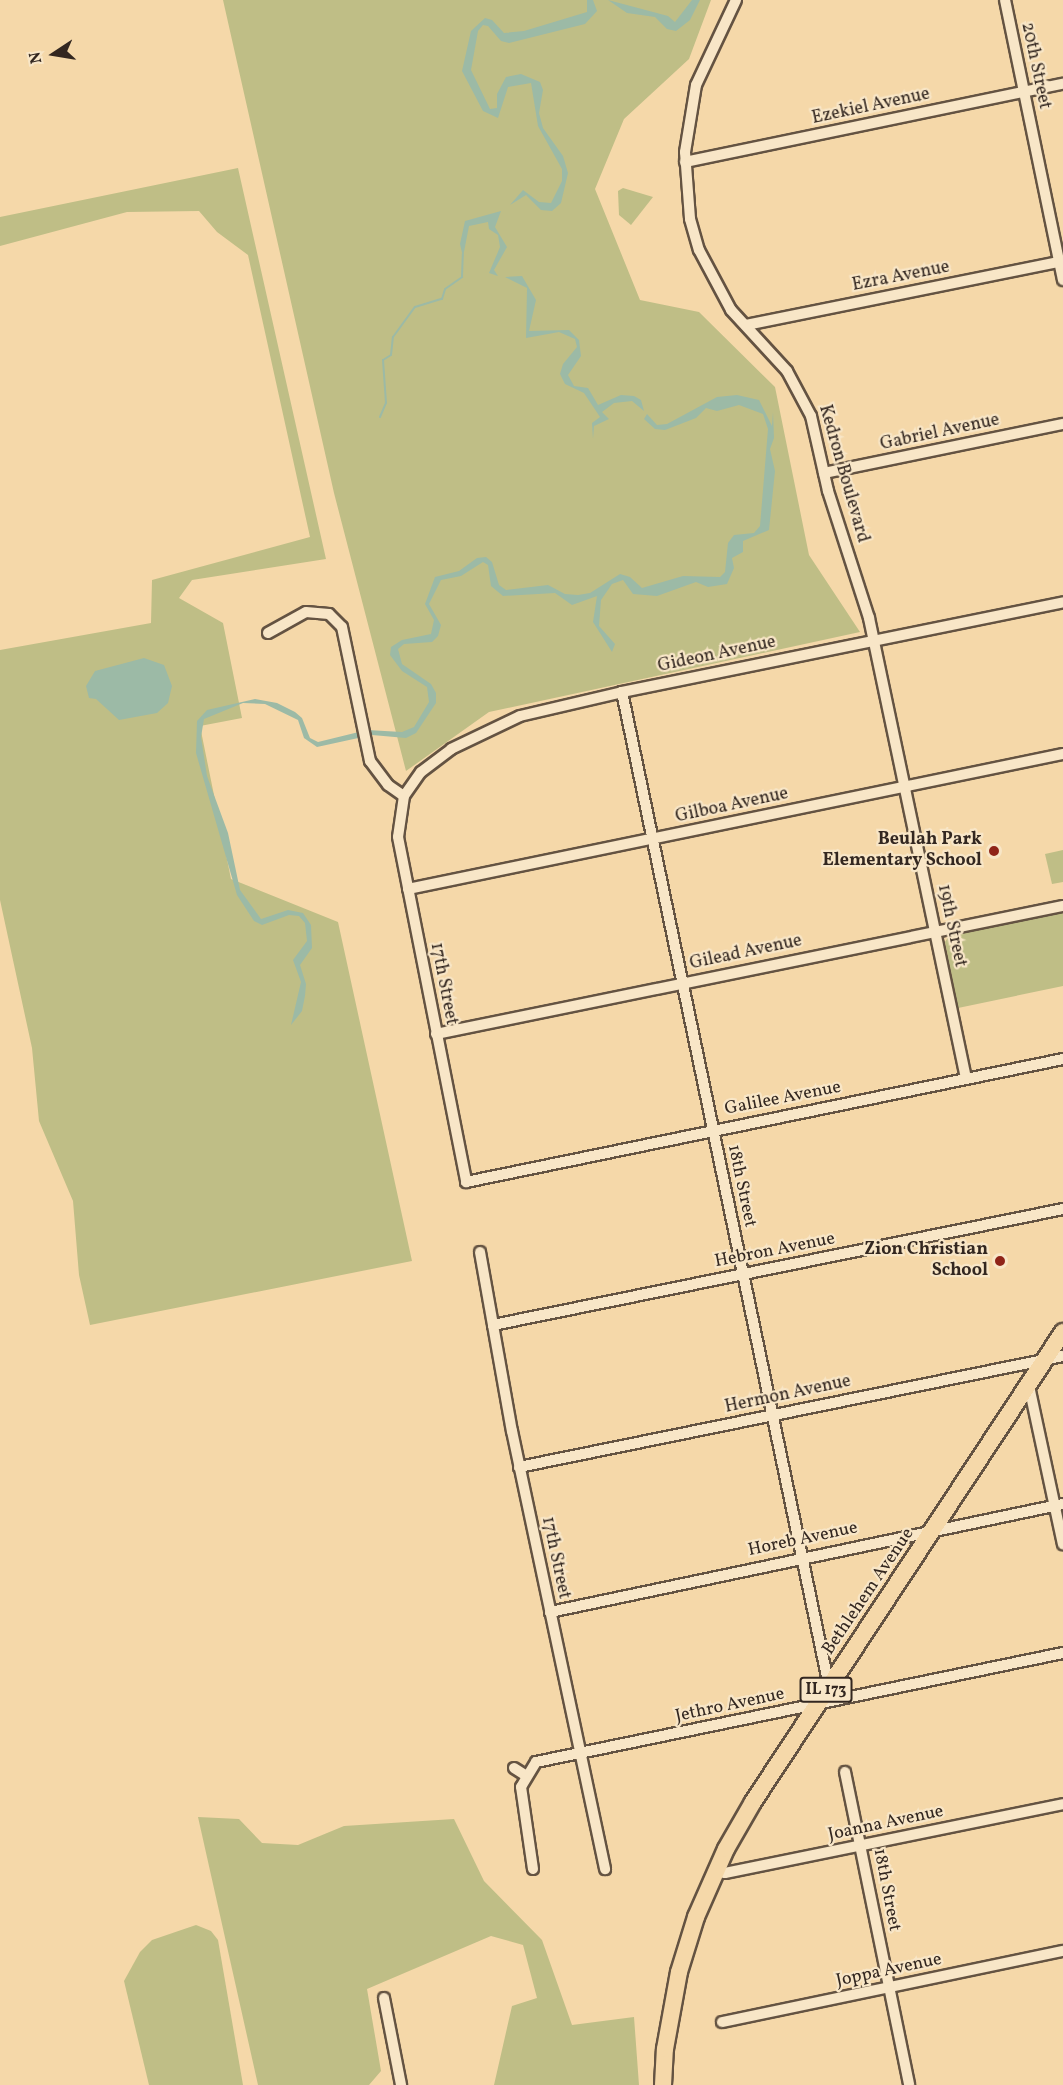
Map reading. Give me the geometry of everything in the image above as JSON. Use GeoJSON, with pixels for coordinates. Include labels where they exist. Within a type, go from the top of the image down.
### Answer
{"type":"FeatureCollection","features":[{"type":"Feature","properties":{"kind":"main road","name":"Bethlehem Avenue"},"geometry":{"type":"LineString","coordinates":[[663,2085],[665,2049],[679,1972],[715,1871],[753,1802],[829,1686],[1029,1386],[1055,1357],[1063,1332]]}},
{"type":"Feature","properties":{"kind":"street","name":"Kedron Boulevard"},"geometry":{"type":"LineString","coordinates":[[736,0],[696,85],[685,162],[690,219],[699,249],[731,310],[787,371],[802,396],[816,433],[824,473],[873,640]]}},
{"type":"Feature","properties":{"kind":"street","name":"20th Street"},"geometry":{"type":"LineString","coordinates":[[1005,0],[1061,261],[1063,280]]}},
{"type":"Feature","properties":{"kind":"street","name":"Ezekiel Avenue"},"geometry":{"type":"LineString","coordinates":[[685,162],[1063,84]]}},
{"type":"Feature","properties":{"kind":"street","name":"Ezra Avenue"},"geometry":{"type":"LineString","coordinates":[[746,326],[1061,261]]}},
{"type":"Feature","properties":{"kind":"street","name":"Gabriel Avenue"},"geometry":{"type":"LineString","coordinates":[[824,473],[1063,424]]}},
{"type":"Feature","properties":{"kind":"street","name":"Gideon Avenue"},"geometry":{"type":"LineString","coordinates":[[404,796],[421,772],[480,732],[520,716],[622,692],[1063,602]]}},
{"type":"Feature","properties":{"kind":"street"},"geometry":{"type":"LineString","coordinates":[[268,633],[306,612],[328,614],[342,627],[370,761],[388,785],[404,796]]}},
{"type":"Feature","properties":{"kind":"street","name":"19th Street"},"geometry":{"type":"LineString","coordinates":[[873,640],[966,1078]]}},
{"type":"Feature","properties":{"kind":"street","name":"18th Street"},"geometry":{"type":"LineString","coordinates":[[622,692],[829,1686]]}},
{"type":"Feature","properties":{"kind":"street","name":"Gilboa Avenue"},"geometry":{"type":"LineString","coordinates":[[408,889],[1063,754]]}},
{"type":"Feature","properties":{"kind":"street","name":"17th Street"},"geometry":{"type":"LineString","coordinates":[[404,796],[397,826],[465,1182],[510,1172]]}},
{"type":"Feature","properties":{"kind":"street","name":"Gilead Avenue"},"geometry":{"type":"LineString","coordinates":[[436,1034],[1063,906]]}},
{"type":"Feature","properties":{"kind":"street","name":"Galilee Avenue"},"geometry":{"type":"LineString","coordinates":[[510,1172],[1063,1059]]}},
{"type":"Feature","properties":{"kind":"street","name":"Hebron Avenue"},"geometry":{"type":"LineString","coordinates":[[493,1325],[1063,1209]]}},
{"type":"Feature","properties":{"kind":"street","name":"17th Street"},"geometry":{"type":"LineString","coordinates":[[480,1252],[519,1467],[605,1869]]}},
{"type":"Feature","properties":{"kind":"street","name":"Hermon Avenue"},"geometry":{"type":"LineString","coordinates":[[519,1467],[1055,1357]]}},
{"type":"Feature","properties":{"kind":"street"},"geometry":{"type":"LineString","coordinates":[[1029,1386],[1059,1505],[1063,1544]]}},
{"type":"Feature","properties":{"kind":"street","name":"Horeb Avenue"},"geometry":{"type":"LineString","coordinates":[[550,1612],[935,1528],[1059,1505]]}},
{"type":"Feature","properties":{"kind":"street","name":"Jethro Avenue"},"geometry":{"type":"LineString","coordinates":[[525,1775],[536,1762],[1063,1653]]}},
{"type":"Feature","properties":{"kind":"street"},"geometry":{"type":"LineString","coordinates":[[514,1768],[525,1775],[521,1800],[533,1869]]}},
{"type":"Feature","properties":{"kind":"street","name":"18th Street"},"geometry":{"type":"LineString","coordinates":[[845,1772],[909,2085]]}},
{"type":"Feature","properties":{"kind":"street","name":"Joanna Avenue"},"geometry":{"type":"LineString","coordinates":[[715,1871],[725,1873],[1063,1804]]}},
{"type":"Feature","properties":{"kind":"street","name":"Joppa Avenue"},"geometry":{"type":"LineString","coordinates":[[722,2022],[1063,1951]]}},
{"type":"Feature","properties":{"kind":"street"},"geometry":{"type":"LineString","coordinates":[[384,1998],[401,2085]]}},
{"type":"Feature","properties":{"kind":"shaded area"},"geometry":{"type":"Polygon","coordinates":[[[223,0],[711,0],[689,59],[624,119],[595,189],[640,300],[699,312],[775,387],[809,555],[860,632],[489,712],[406,771],[334,493],[223,0]]]}},
{"type":"Feature","properties":{"kind":"shaded area"},"geometry":{"type":"Polygon","coordinates":[[[587,0],[593,0],[597,11],[585,24],[509,43],[501,41],[488,26],[483,25],[478,31],[471,70],[490,109],[497,108],[497,94],[506,77],[521,74],[540,82],[543,90],[539,113],[543,128],[563,156],[568,173],[561,203],[552,211],[541,210],[526,195],[510,205],[523,190],[539,202],[551,203],[562,181],[562,169],[538,126],[531,83],[508,87],[498,118],[483,111],[462,71],[471,31],[485,18],[492,20],[504,33],[524,31],[587,12],[587,0]]]}},
{"type":"Feature","properties":{"kind":"shaded area"},"geometry":{"type":"Polygon","coordinates":[[[608,0],[668,16],[675,22],[692,0],[700,0],[690,20],[676,31],[667,29],[655,17],[627,13],[608,0]]]}},
{"type":"Feature","properties":{"kind":"shaded area"},"geometry":{"type":"Polygon","coordinates":[[[238,168],[326,559],[192,580],[179,598],[223,623],[242,718],[200,726],[231,879],[338,922],[412,1261],[90,1325],[79,1275],[73,1201],[39,1121],[32,1048],[0,900],[0,650],[151,623],[152,580],[310,537],[248,255],[217,232],[199,211],[127,212],[0,246],[0,217],[238,168]]]}},
{"type":"Feature","properties":{"kind":"shaded area"},"geometry":{"type":"Polygon","coordinates":[[[623,188],[653,197],[631,225],[619,215],[618,191],[623,188]]]}},
{"type":"Feature","properties":{"kind":"shaded area"},"geometry":{"type":"Polygon","coordinates":[[[501,211],[495,227],[507,247],[494,270],[498,276],[489,273],[500,247],[498,235],[489,229],[488,222],[469,226],[463,257],[460,244],[465,221],[501,211]]]}},
{"type":"Feature","properties":{"kind":"shaded area"},"geometry":{"type":"Polygon","coordinates":[[[522,276],[536,300],[529,331],[569,330],[579,340],[581,356],[568,375],[574,386],[588,388],[598,405],[621,395],[634,396],[641,400],[644,411],[632,401],[614,403],[602,412],[609,419],[594,426],[593,439],[592,423],[600,417],[584,393],[565,384],[560,374],[563,364],[577,347],[575,339],[559,332],[526,338],[527,288],[505,277],[522,276]]]}},
{"type":"Feature","properties":{"kind":"shaded area"},"geometry":{"type":"Polygon","coordinates":[[[737,395],[759,400],[772,426],[773,412],[774,438],[770,449],[775,471],[769,530],[743,541],[743,552],[732,558],[734,568],[727,584],[708,587],[696,582],[657,596],[633,594],[623,580],[612,584],[601,600],[599,626],[615,644],[612,652],[593,622],[597,596],[572,605],[555,593],[503,596],[491,586],[488,565],[483,562],[461,576],[441,580],[429,604],[441,625],[438,636],[432,642],[404,644],[398,649],[402,664],[431,684],[436,693],[436,703],[416,733],[406,738],[372,735],[317,747],[304,738],[298,720],[265,704],[243,703],[204,719],[201,737],[207,776],[228,833],[240,890],[261,919],[288,910],[303,913],[311,925],[312,948],[300,965],[306,984],[302,1011],[291,1025],[301,982],[293,960],[307,941],[305,923],[299,916],[289,915],[262,925],[254,921],[237,895],[196,753],[197,721],[207,710],[255,699],[277,703],[295,712],[302,718],[310,738],[318,742],[367,730],[402,732],[414,727],[429,702],[427,687],[402,671],[390,655],[391,647],[402,640],[431,634],[434,620],[425,604],[435,577],[459,571],[477,558],[486,557],[492,562],[499,585],[506,590],[548,585],[565,594],[578,595],[590,593],[620,574],[630,577],[642,588],[683,576],[720,577],[725,572],[728,543],[734,535],[754,533],[760,526],[768,429],[763,414],[739,405],[717,411],[706,408],[696,418],[665,430],[655,429],[644,419],[647,414],[657,425],[667,424],[717,397],[737,395]]]}},
{"type":"Feature","properties":{"kind":"shaded area"},"geometry":{"type":"Polygon","coordinates":[[[144,658],[164,665],[172,686],[168,703],[157,713],[119,720],[96,699],[89,698],[86,686],[95,671],[144,658]]]}},
{"type":"Feature","properties":{"kind":"shaded area"},"geometry":{"type":"Polygon","coordinates":[[[1063,850],[1063,882],[1052,884],[1045,854],[1063,850]]]}},
{"type":"Feature","properties":{"kind":"shaded area"},"geometry":{"type":"Polygon","coordinates":[[[1063,912],[1063,986],[958,1008],[945,942],[949,936],[1063,912]]]}},
{"type":"Feature","properties":{"kind":"shaded area"},"geometry":{"type":"Polygon","coordinates":[[[198,1817],[239,1819],[262,1843],[298,1845],[344,1826],[454,1819],[484,1881],[542,1940],[572,2025],[634,2017],[639,2085],[494,2085],[512,2006],[537,1998],[523,1945],[491,1936],[367,1989],[381,2071],[369,2085],[258,2085],[198,1817]]]}},
{"type":"Feature","properties":{"kind":"shaded area"},"geometry":{"type":"Polygon","coordinates":[[[196,1925],[211,1931],[218,1940],[243,2085],[149,2085],[124,1981],[140,1952],[152,1940],[196,1925]]]}},
{"type":"Feature","properties":{"kind":"waterway"},"geometry":{"type":"LineString","coordinates":[[380,417],[386,403],[383,360],[391,355],[393,337],[415,307],[442,299],[445,289],[462,277],[463,254]]}},
{"type":"Feature","properties":{"kind":"place","name":"Beulah Park Elementary School"},"geometry":{"type":"Point","coordinates":[994,851]}},
{"type":"Feature","properties":{"kind":"place","name":"Zion Christian School"},"geometry":{"type":"Point","coordinates":[1000,1261]}}]}
